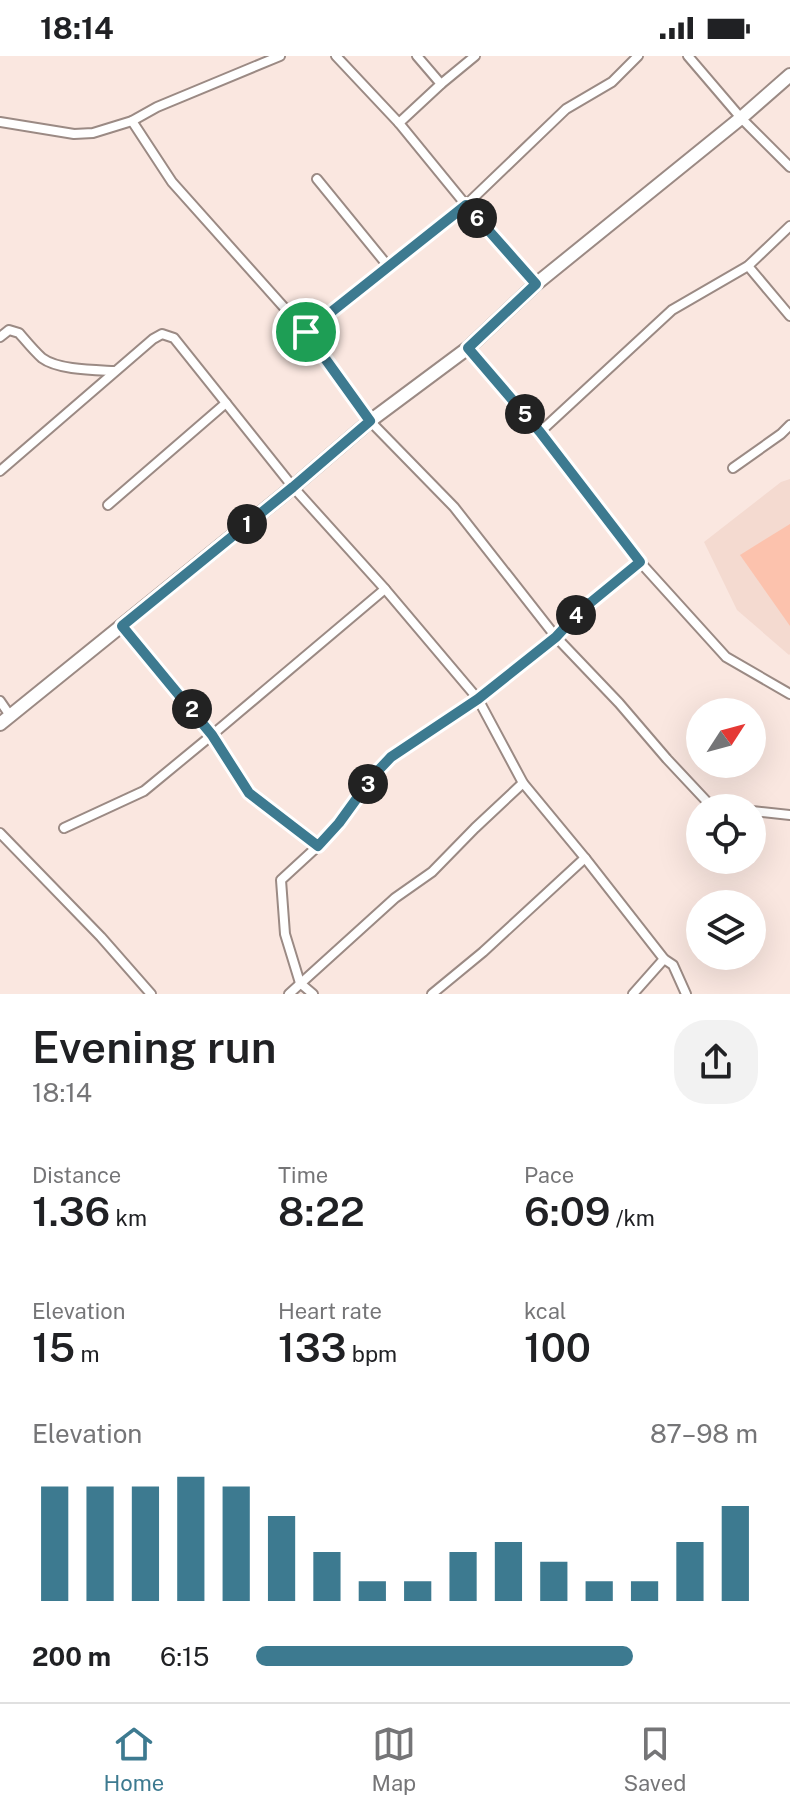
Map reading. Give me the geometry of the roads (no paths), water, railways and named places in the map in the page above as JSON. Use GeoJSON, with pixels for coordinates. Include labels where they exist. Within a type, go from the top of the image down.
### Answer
{"type":"FeatureCollection","features":[{"type":"Feature","properties":{"kind":"street"},"geometry":{"type":"LineString","coordinates":[[0,122],[74,134],[93,133],[132,121],[157,107],[280,56]]}},
{"type":"Feature","properties":{"kind":"street"},"geometry":{"type":"LineString","coordinates":[[336,56],[399,123],[536,284]]}},
{"type":"Feature","properties":{"kind":"street"},"geometry":{"type":"LineString","coordinates":[[417,56],[441,84]]}},
{"type":"Feature","properties":{"kind":"street"},"geometry":{"type":"LineString","coordinates":[[399,123],[475,56]]}},
{"type":"Feature","properties":{"kind":"street"},"geometry":{"type":"LineString","coordinates":[[306,332],[466,205],[566,109],[612,82],[638,56]]}},
{"type":"Feature","properties":{"kind":"street"},"geometry":{"type":"LineString","coordinates":[[688,56],[741,118],[790,167]]}},
{"type":"Feature","properties":{"kind":"street"},"geometry":{"type":"LineString","coordinates":[[0,701],[5,720],[370,421],[468,348],[536,284],[790,75]]}},
{"type":"Feature","properties":{"kind":"street"},"geometry":{"type":"LineString","coordinates":[[132,121],[172,182],[306,332],[370,421],[454,507],[556,637],[700,794]]}},
{"type":"Feature","properties":{"kind":"street"},"geometry":{"type":"LineString","coordinates":[[317,179],[388,266]]}},
{"type":"Feature","properties":{"kind":"street"},"geometry":{"type":"LineString","coordinates":[[540,432],[672,310],[748,266],[790,226]]}},
{"type":"Feature","properties":{"kind":"street"},"geometry":{"type":"LineString","coordinates":[[748,266],[790,316]]}},
{"type":"Feature","properties":{"kind":"street"},"geometry":{"type":"LineString","coordinates":[[0,337],[9,330],[19,333],[43,359],[51,363],[114,371]]}},
{"type":"Feature","properties":{"kind":"street"},"geometry":{"type":"LineString","coordinates":[[0,471],[153,339],[162,334],[174,338],[293,487],[478,699],[523,783],[664,959],[673,965],[686,994]]}},
{"type":"Feature","properties":{"kind":"street"},"geometry":{"type":"LineString","coordinates":[[468,348],[540,432],[640,562],[726,657],[790,694]]}},
{"type":"Feature","properties":{"kind":"street"},"geometry":{"type":"LineString","coordinates":[[108,505],[226,403]]}},
{"type":"Feature","properties":{"kind":"street"},"geometry":{"type":"LineString","coordinates":[[733,468],[790,425]]}},
{"type":"Feature","properties":{"kind":"street"},"geometry":{"type":"LineString","coordinates":[[313,994],[300,983],[285,934],[281,880],[339,823],[391,757],[478,699],[556,637],[579,612],[640,562]]}},
{"type":"Feature","properties":{"kind":"street"},"geometry":{"type":"LineString","coordinates":[[64,828],[144,791],[385,589]]}},
{"type":"Feature","properties":{"kind":"street"},"geometry":{"type":"LineString","coordinates":[[122,626],[212,735],[249,793],[318,846]]}},
{"type":"Feature","properties":{"kind":"street"},"geometry":{"type":"LineString","coordinates":[[289,994],[395,898],[432,872],[523,783]]}},
{"type":"Feature","properties":{"kind":"street"},"geometry":{"type":"LineString","coordinates":[[766,812],[790,815]]}},
{"type":"Feature","properties":{"kind":"street"},"geometry":{"type":"LineString","coordinates":[[0,833],[101,937],[151,994]]}},
{"type":"Feature","properties":{"kind":"street"},"geometry":{"type":"LineString","coordinates":[[432,994],[483,952],[585,858]]}},
{"type":"Feature","properties":{"kind":"street"},"geometry":{"type":"LineString","coordinates":[[633,994],[664,959]]}}]}
